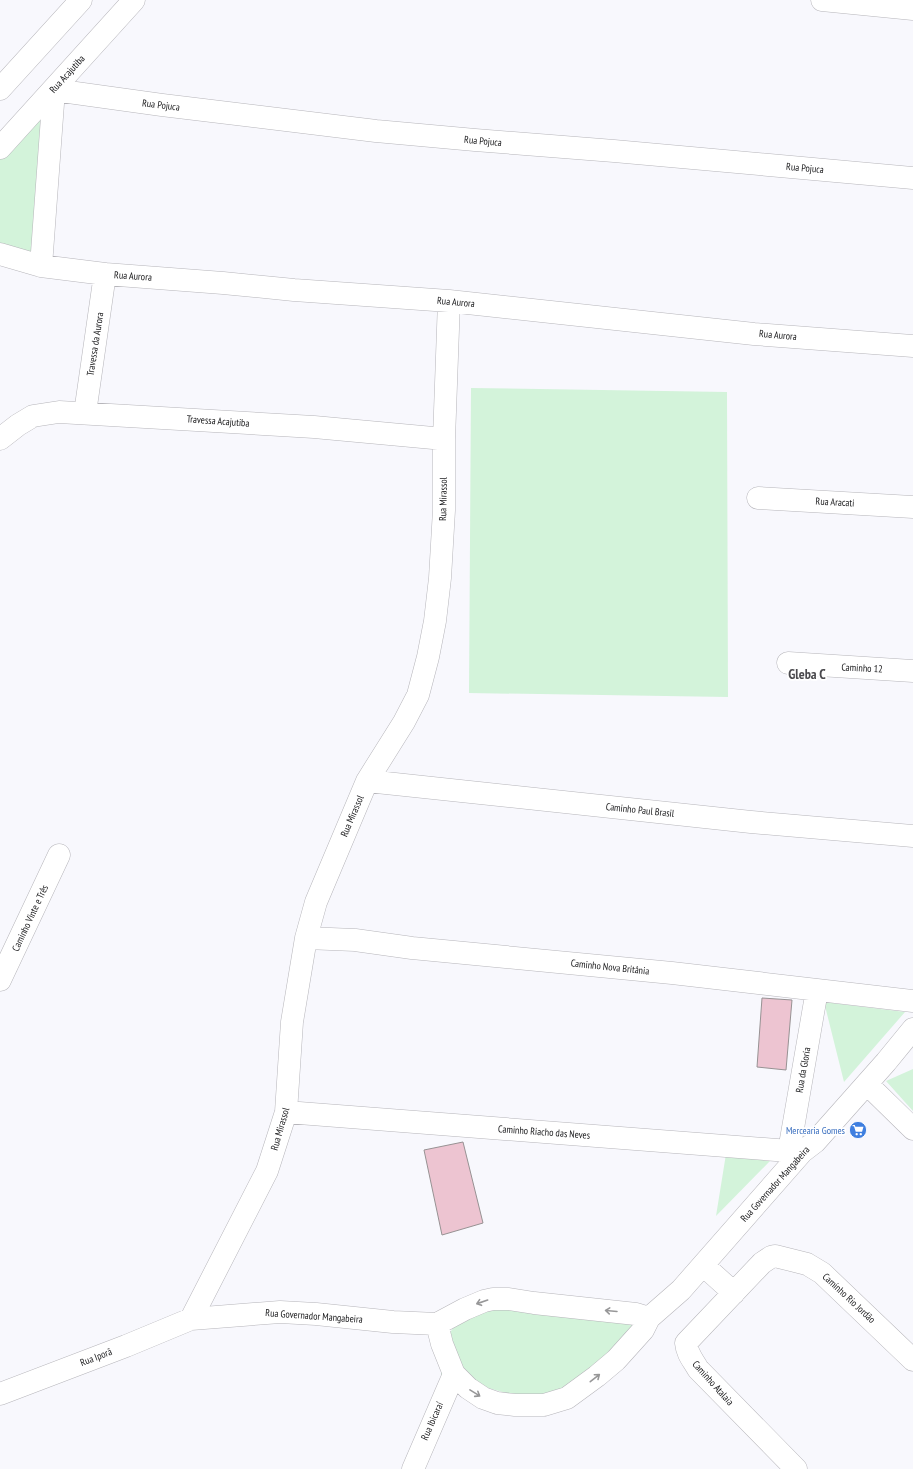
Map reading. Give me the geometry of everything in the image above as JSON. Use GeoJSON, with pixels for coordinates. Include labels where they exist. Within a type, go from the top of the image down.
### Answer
{"type":"FeatureCollection","features":[{"type":"Feature","properties":{"kind":"street"},"geometry":{"type":"LineString","coordinates":[[0,88],[81,0]]}},
{"type":"Feature","properties":{"kind":"street","name":"Rua Acajutiba"},"geometry":{"type":"LineString","coordinates":[[0,148],[134,0]]}},
{"type":"Feature","properties":{"kind":"street"},"geometry":{"type":"LineString","coordinates":[[822,0],[913,9]]}},
{"type":"Feature","properties":{"kind":"street"},"geometry":{"type":"LineString","coordinates":[[41,266],[54,90]]}},
{"type":"Feature","properties":{"kind":"street","name":"Rua Pojuca"},"geometry":{"type":"LineString","coordinates":[[54,90],[162,105],[376,131],[913,178]]}},
{"type":"Feature","properties":{"kind":"street","name":"Rua Aurora"},"geometry":{"type":"LineString","coordinates":[[0,254],[41,266],[105,274],[449,301],[754,334],[913,346]]}},
{"type":"Feature","properties":{"kind":"street","name":"Travessa da Aurora"},"geometry":{"type":"LineString","coordinates":[[84,413],[105,274]]}},
{"type":"Feature","properties":{"kind":"street","name":"Rua Mirassol"},"geometry":{"type":"LineString","coordinates":[[191,1319],[267,1171],[286,1112],[292,1022],[306,938],[316,902],[366,781],[388,749],[418,695],[428,657],[435,621],[440,578],[444,510],[444,439],[449,301]]}},
{"type":"Feature","properties":{"kind":"street","name":"Travessa Acajutiba"},"geometry":{"type":"LineString","coordinates":[[0,439],[33,416],[59,412],[314,427],[444,439]]}},
{"type":"Feature","properties":{"kind":"street","name":"Rua Aracati"},"geometry":{"type":"LineString","coordinates":[[758,498],[913,506]]}},
{"type":"Feature","properties":{"kind":"street","name":"Caminho 12"},"geometry":{"type":"LineString","coordinates":[[788,663],[913,671]]}},
{"type":"Feature","properties":{"kind":"street","name":"Caminho Paul Brasil"},"geometry":{"type":"LineString","coordinates":[[366,781],[751,822],[913,836]]}},
{"type":"Feature","properties":{"kind":"street","name":"Caminho Vinte e Três"},"geometry":{"type":"LineString","coordinates":[[0,980],[60,855]]}},
{"type":"Feature","properties":{"kind":"street","name":"Caminho Nova Britânia"},"geometry":{"type":"LineString","coordinates":[[306,938],[355,940],[412,948],[672,973],[913,1001]]}},
{"type":"Feature","properties":{"kind":"street","name":"Rua da Gloria"},"geometry":{"type":"LineString","coordinates":[[796,1151],[817,990]]}},
{"type":"Feature","properties":{"kind":"street","name":"Rua Governador Mangabeira"},"geometry":{"type":"LineString","coordinates":[[191,1319],[280,1312],[330,1315],[393,1322],[438,1324],[442,1344],[454,1374],[468,1388],[483,1398],[497,1403],[515,1405],[552,1403],[567,1398],[616,1360],[643,1330],[649,1318],[681,1290],[703,1265],[796,1151],[814,1142],[910,1036]]}},
{"type":"Feature","properties":{"kind":"street"},"geometry":{"type":"LineString","coordinates":[[866,1084],[913,1129]]}},
{"type":"Feature","properties":{"kind":"street","name":"Caminho Riacho das Neves"},"geometry":{"type":"LineString","coordinates":[[286,1112],[796,1151]]}},
{"type":"Feature","properties":{"kind":"street","name":"Caminho Rio Jordão"},"geometry":{"type":"LineString","coordinates":[[734,1293],[762,1263],[771,1257],[775,1256],[807,1264],[822,1273],[840,1289],[913,1360]]}},
{"type":"Feature","properties":{"kind":"street"},"geometry":{"type":"LineString","coordinates":[[703,1265],[734,1293]]}},
{"type":"Feature","properties":{"kind":"street","name":"Caminho Atalaia"},"geometry":{"type":"LineString","coordinates":[[734,1293],[686,1343],[688,1353],[698,1369],[796,1469]]}},
{"type":"Feature","properties":{"kind":"street"},"geometry":{"type":"LineString","coordinates":[[438,1324],[465,1309],[493,1299],[510,1299],[636,1314],[649,1318]]}},
{"type":"Feature","properties":{"kind":"street","name":"Rua Iporã"},"geometry":{"type":"LineString","coordinates":[[0,1394],[126,1346],[191,1319]]}},
{"type":"Feature","properties":{"kind":"street","name":"Rua Ibicaraí"},"geometry":{"type":"LineString","coordinates":[[413,1469],[422,1445],[454,1374]]}},
{"type":"Feature","properties":{"kind":"green space"},"geometry":{"type":"Polygon","coordinates":[[[53,91],[46,256],[0,244],[0,149],[53,91]]]}},
{"type":"Feature","properties":{"kind":"green space"},"geometry":{"type":"Polygon","coordinates":[[[471,388],[727,392],[728,697],[469,693],[471,388]]]}},
{"type":"Feature","properties":{"kind":"green space"},"geometry":{"type":"Polygon","coordinates":[[[824,1002],[905,1012],[844,1082],[824,1002]]]}},
{"type":"Feature","properties":{"kind":"green space"},"geometry":{"type":"Polygon","coordinates":[[[913,1069],[913,1111],[886,1081],[913,1069]]]}},
{"type":"Feature","properties":{"kind":"green space"},"geometry":{"type":"Polygon","coordinates":[[[726,1154],[770,1161],[716,1216],[726,1154]]]}},
{"type":"Feature","properties":{"kind":"green space"},"geometry":{"type":"Polygon","coordinates":[[[484,1304],[658,1316],[551,1399],[517,1396],[441,1375],[442,1343],[460,1319],[484,1304]]]}},
{"type":"Feature","properties":{"kind":"building"},"geometry":{"type":"Polygon","coordinates":[[[762,998],[792,1000],[786,1070],[757,1067],[762,998]]]}},
{"type":"Feature","properties":{"kind":"building"},"geometry":{"type":"Polygon","coordinates":[[[463,1142],[483,1223],[442,1235],[424,1150],[463,1142]]]}},
{"type":"Feature","properties":{"kind":"place","name":"Mercearia Gomes"},"geometry":{"type":"Point","coordinates":[858,1130]}},
{"type":"Feature","properties":{"kind":"district","name":"Gleba C"},"geometry":{"type":"Point","coordinates":[807,674]}}]}
